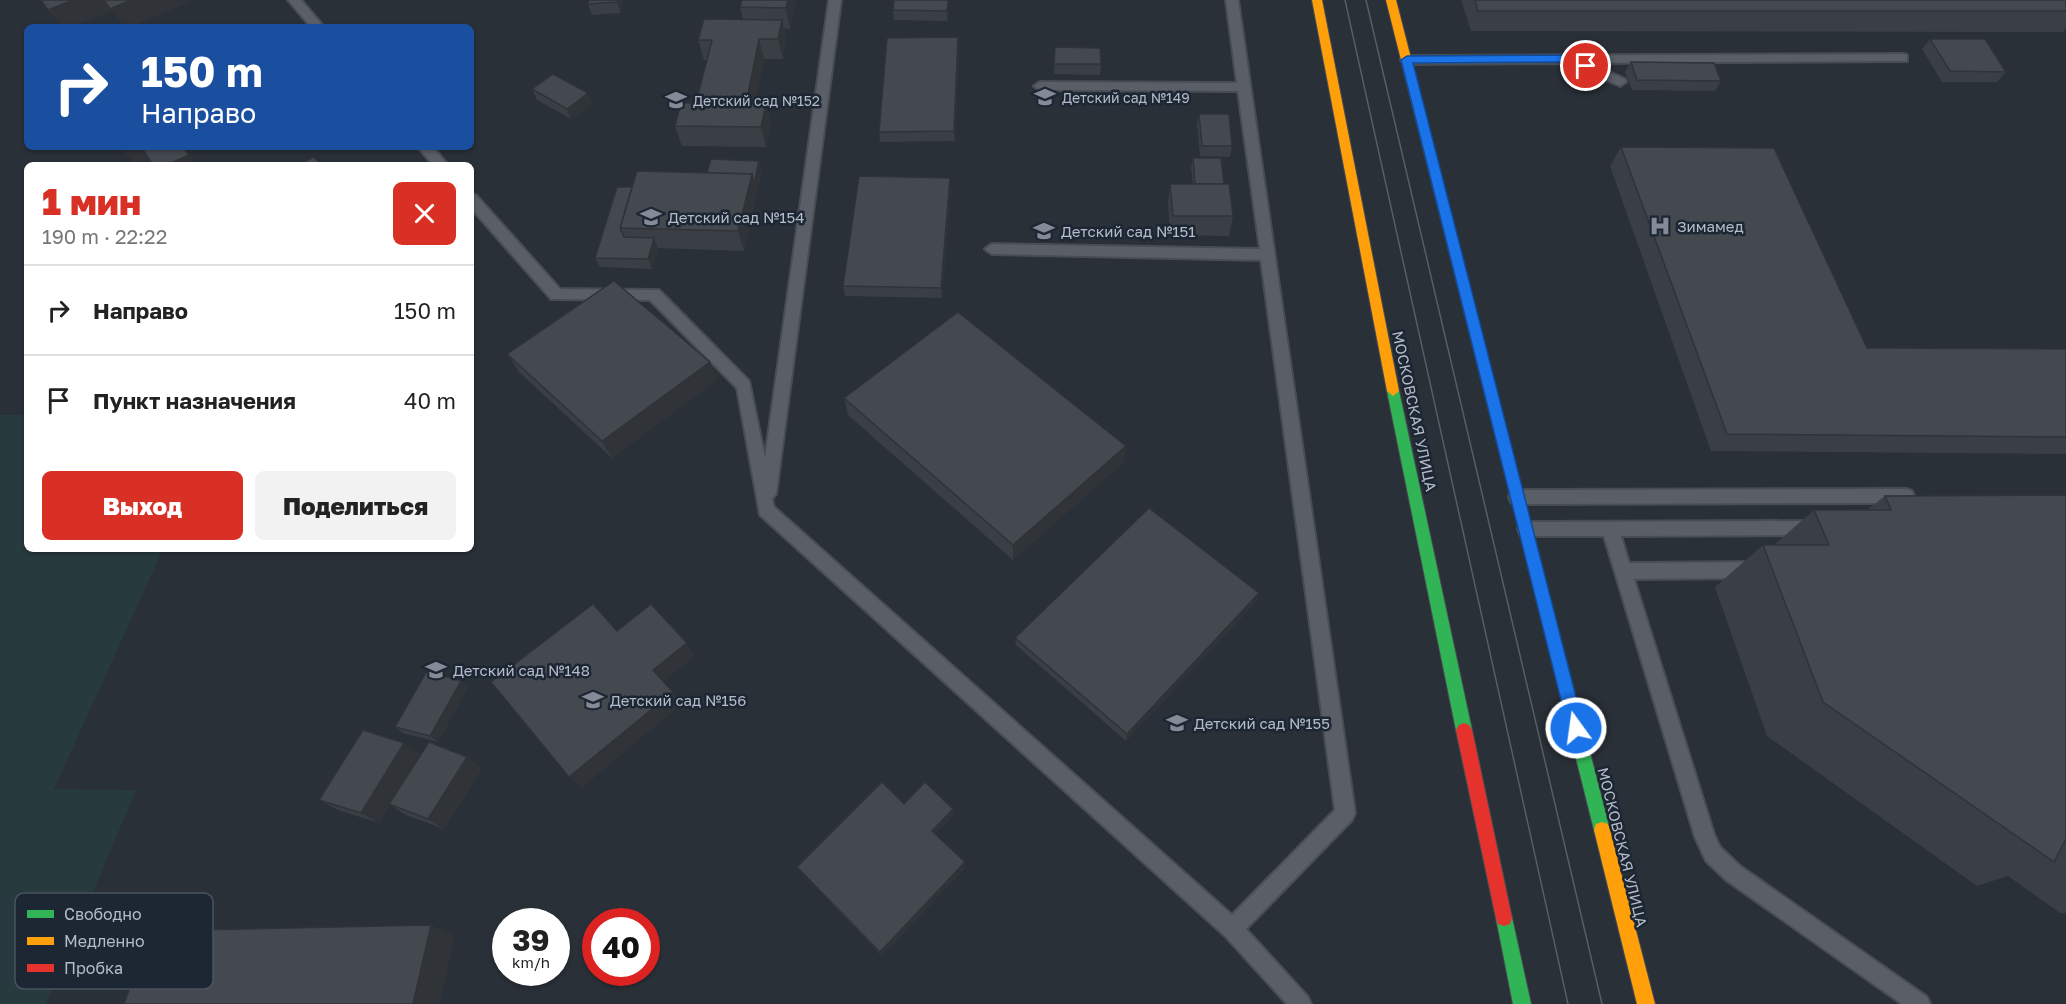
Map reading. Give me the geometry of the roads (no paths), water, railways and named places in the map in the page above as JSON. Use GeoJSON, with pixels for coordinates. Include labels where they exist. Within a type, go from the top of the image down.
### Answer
{"type":"FeatureCollection","features":[{"type":"Feature","properties":{"kind":"street","name":"МОСКОВСКАЯ УЛИЦА"},"geometry":{"type":"LineString","coordinates":[[1317,0],[1397,411],[1522,1004]]}},
{"type":"Feature","properties":{"kind":"street","name":"МОСКОВСКАЯ УЛИЦА"},"geometry":{"type":"LineString","coordinates":[[1391,0],[1646,1004]]}},
{"type":"Feature","properties":{"kind":"lane"},"geometry":{"type":"LineString","coordinates":[[294,0],[315,24]]}},
{"type":"Feature","properties":{"kind":"lane"},"geometry":{"type":"LineString","coordinates":[[766,510],[835,0]]}},
{"type":"Feature","properties":{"kind":"lane"},"geometry":{"type":"LineString","coordinates":[[1232,0],[1345,813],[1232,929]]}},
{"type":"Feature","properties":{"kind":"lane"},"geometry":{"type":"LineString","coordinates":[[1407,60],[1903,58]]}},
{"type":"Feature","properties":{"kind":"lane"},"geometry":{"type":"LineString","coordinates":[[1569,59],[1620,82]]}},
{"type":"Feature","properties":{"kind":"lane"},"geometry":{"type":"LineString","coordinates":[[1040,86],[1245,87]]}},
{"type":"Feature","properties":{"kind":"lane"},"geometry":{"type":"LineString","coordinates":[[428,150],[438,162]]}},
{"type":"Feature","properties":{"kind":"lane"},"geometry":{"type":"LineString","coordinates":[[474,202],[556,295],[654,294],[744,385],[766,510],[1232,929],[1301,1004]]}},
{"type":"Feature","properties":{"kind":"lane"},"geometry":{"type":"LineString","coordinates":[[992,249],[1268,255]]}},
{"type":"Feature","properties":{"kind":"lane"},"geometry":{"type":"LineString","coordinates":[[1517,497],[1922,496]]}},
{"type":"Feature","properties":{"kind":"lane"},"geometry":{"type":"LineString","coordinates":[[1526,530],[1832,528]]}},
{"type":"Feature","properties":{"kind":"lane"},"geometry":{"type":"LineString","coordinates":[[1610,529],[1705,837],[1713,854],[1733,873],[1920,1004]]}},
{"type":"Feature","properties":{"kind":"lane"},"geometry":{"type":"LineString","coordinates":[[1623,571],[1770,570]]}},
{"type":"Feature","properties":{"kind":"tram line"},"geometry":{"type":"LineString","coordinates":[[1345,0],[1568,1004]]}},
{"type":"Feature","properties":{"kind":"tram line"},"geometry":{"type":"LineString","coordinates":[[1366,0],[1602,1004]]}},
{"type":"Feature","properties":{"kind":"place","name":"Детский сад №149"},"geometry":{"type":"Point","coordinates":[1045,97]}},
{"type":"Feature","properties":{"kind":"place","name":"Детский сад №152"},"geometry":{"type":"Point","coordinates":[676,100]}},
{"type":"Feature","properties":{"kind":"place","name":"Детский сад №154"},"geometry":{"type":"Point","coordinates":[651,217]}},
{"type":"Feature","properties":{"kind":"place","name":"Зимамед"},"geometry":{"type":"Point","coordinates":[1660,226]}},
{"type":"Feature","properties":{"kind":"place","name":"Детский сад №151"},"geometry":{"type":"Point","coordinates":[1044,231]}},
{"type":"Feature","properties":{"kind":"place","name":"Детский сад №148"},"geometry":{"type":"Point","coordinates":[436,670]}},
{"type":"Feature","properties":{"kind":"place","name":"Детский сад №156"},"geometry":{"type":"Point","coordinates":[593,700]}},
{"type":"Feature","properties":{"kind":"place","name":"Детский сад №155"},"geometry":{"type":"Point","coordinates":[1177,723]}}]}
